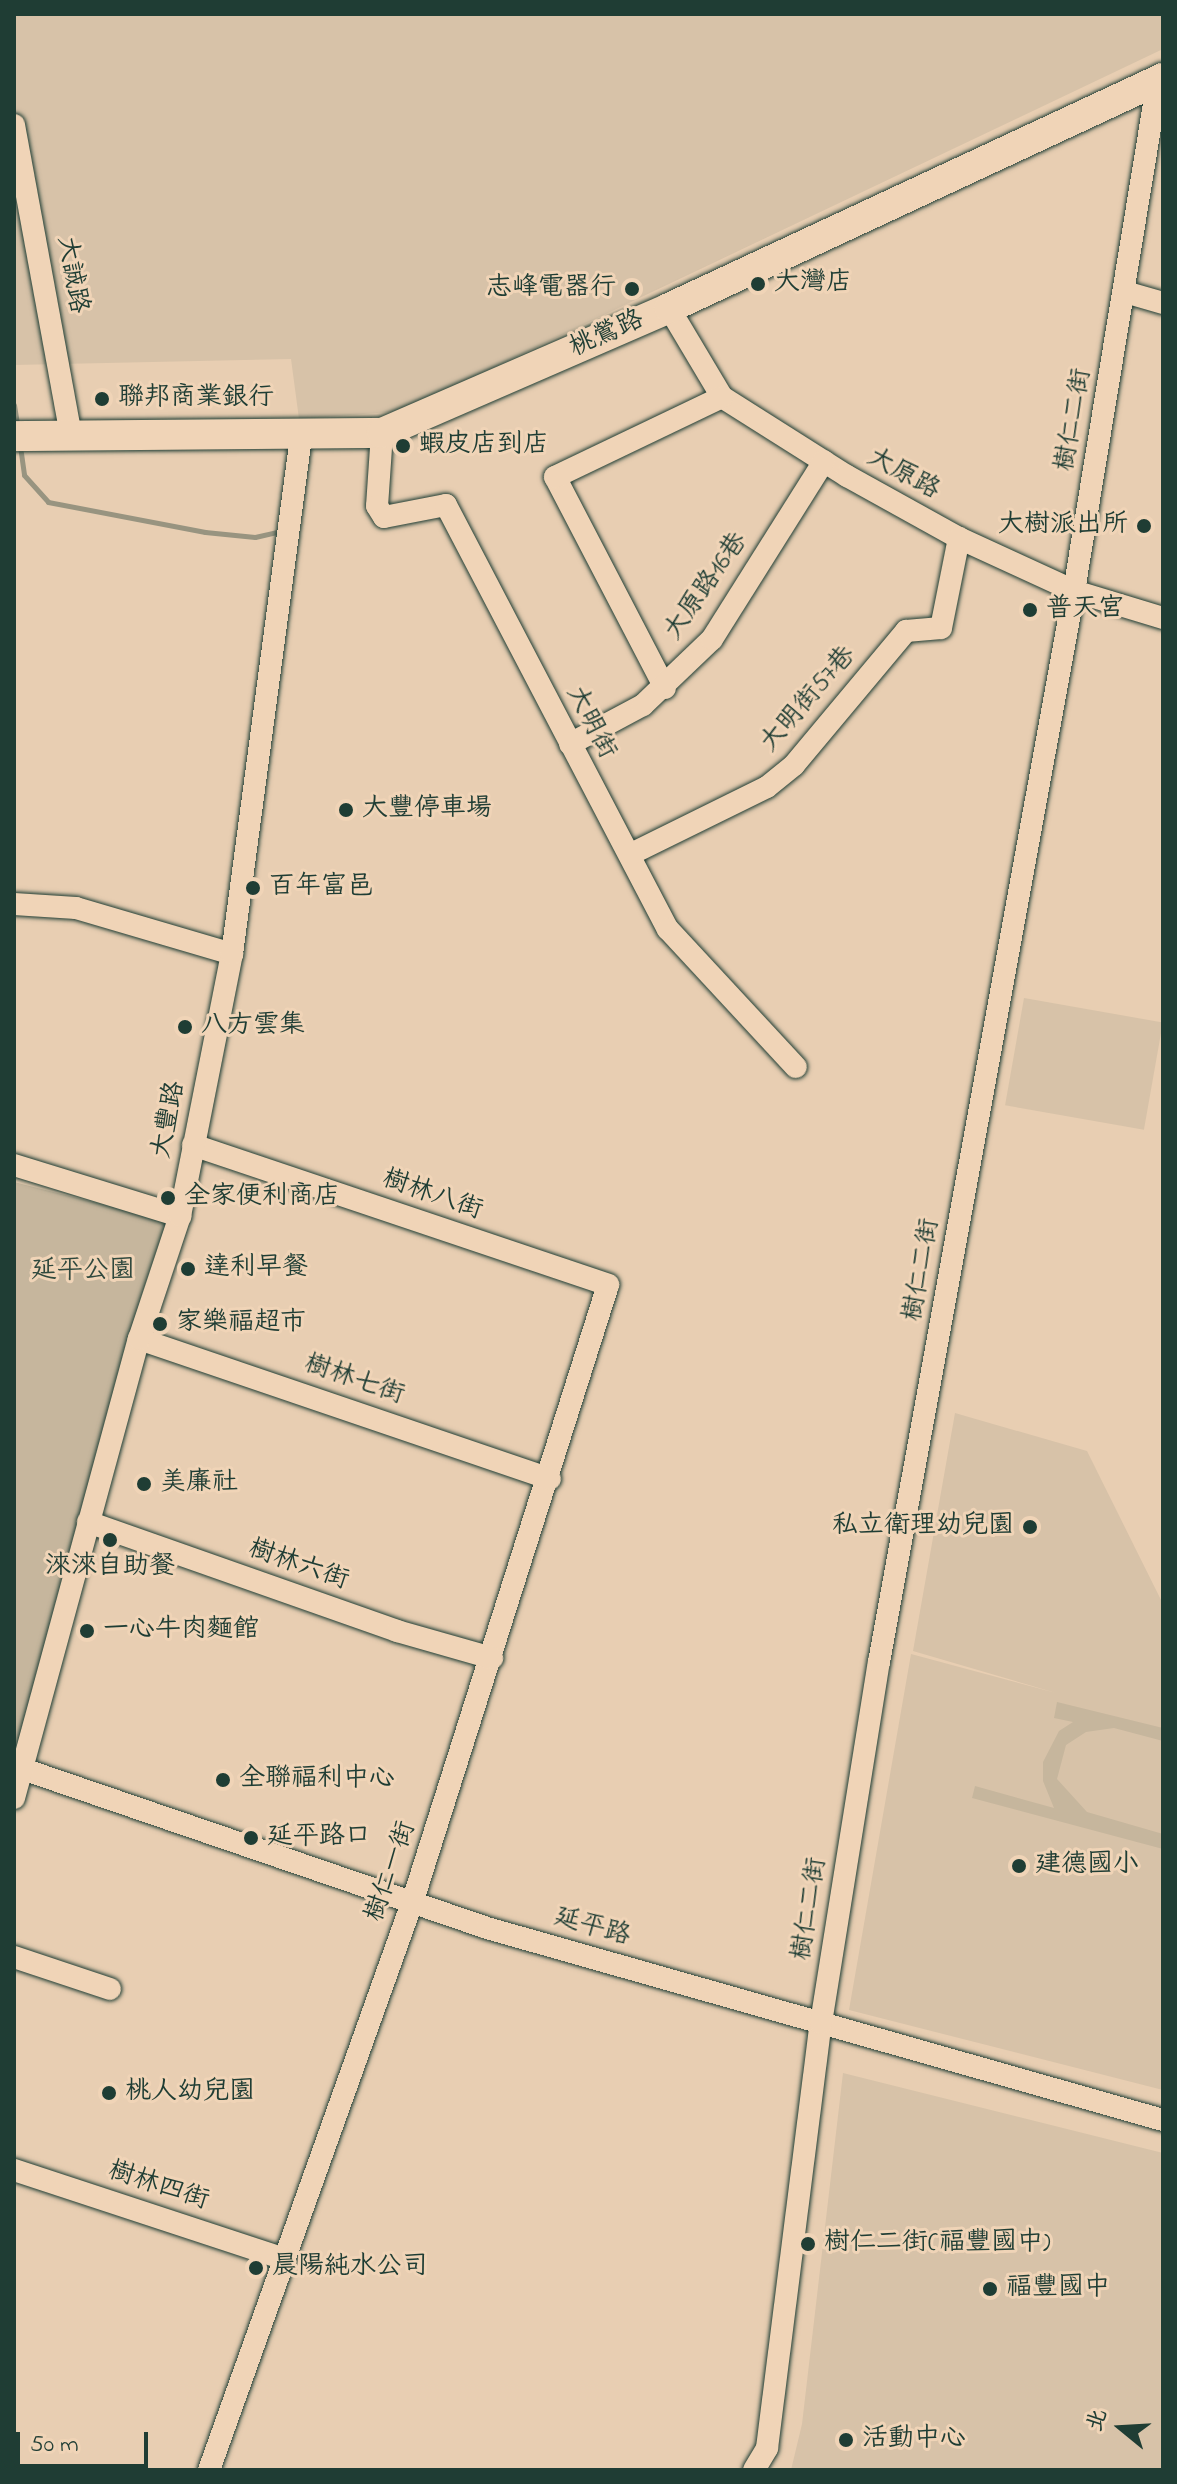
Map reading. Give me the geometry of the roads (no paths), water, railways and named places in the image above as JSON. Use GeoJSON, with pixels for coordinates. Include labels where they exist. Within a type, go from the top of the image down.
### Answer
{"type":"FeatureCollection","features":[{"type":"Feature","properties":{"kind":"main road","name":"桃鶯路"},"geometry":{"type":"LineString","coordinates":[[20,436],[301,437],[382,433],[669,308],[1161,79]]}},
{"type":"Feature","properties":{"kind":"street","name":"樹仁二街"},"geometry":{"type":"LineString","coordinates":[[754,2470],[767,2448],[821,2023],[879,1662],[1074,591],[1161,79]]}},
{"type":"Feature","properties":{"kind":"street","name":"大誠路"},"geometry":{"type":"LineString","coordinates":[[14,125],[71,436]]}},
{"type":"Feature","properties":{"kind":"street"},"geometry":{"type":"LineString","coordinates":[[1125,292],[1163,303]]}},
{"type":"Feature","properties":{"kind":"street","name":"大原路"},"geometry":{"type":"LineString","coordinates":[[669,308],[722,397],[824,461],[959,538],[1074,591],[1163,618]]}},
{"type":"Feature","properties":{"kind":"street"},"geometry":{"type":"LineString","coordinates":[[665,688],[555,477],[722,397]]}},
{"type":"Feature","properties":{"kind":"street","name":"大明街"},"geometry":{"type":"LineString","coordinates":[[382,433],[377,506],[384,517],[446,505],[614,832],[633,853],[668,929],[796,1067]]}},
{"type":"Feature","properties":{"kind":"street","name":"大豐路"},"geometry":{"type":"LineString","coordinates":[[14,1798],[18,1768],[139,1339],[180,1216],[232,954],[301,437]]}},
{"type":"Feature","properties":{"kind":"street","name":"大原路16巷"},"geometry":{"type":"LineString","coordinates":[[570,744],[665,688],[712,639],[824,461]]}},
{"type":"Feature","properties":{"kind":"street","name":"大明街57巷"},"geometry":{"type":"LineString","coordinates":[[633,853],[767,787],[794,765],[906,631],[941,628],[959,538]]}},
{"type":"Feature","properties":{"kind":"street"},"geometry":{"type":"LineString","coordinates":[[14,904],[76,908],[232,954]]}},
{"type":"Feature","properties":{"kind":"street","name":"樹林八街"},"geometry":{"type":"LineString","coordinates":[[193,1145],[608,1285]]}},
{"type":"Feature","properties":{"kind":"street"},"geometry":{"type":"LineString","coordinates":[[14,1165],[180,1216]]}},
{"type":"Feature","properties":{"kind":"street","name":"樹仁一街"},"geometry":{"type":"LineString","coordinates":[[209,2470],[413,1900],[550,1479],[608,1285]]}},
{"type":"Feature","properties":{"kind":"street","name":"樹林七街"},"geometry":{"type":"LineString","coordinates":[[139,1339],[550,1479]]}},
{"type":"Feature","properties":{"kind":"street","name":"樹林六街"},"geometry":{"type":"LineString","coordinates":[[88,1522],[397,1631],[492,1658]]}},
{"type":"Feature","properties":{"kind":"street","name":"延平路"},"geometry":{"type":"LineString","coordinates":[[18,1768],[413,1900],[487,1928],[1163,2120]]}},
{"type":"Feature","properties":{"kind":"street"},"geometry":{"type":"LineString","coordinates":[[14,1957],[110,1989]]}},
{"type":"Feature","properties":{"kind":"street","name":"樹林四街"},"geometry":{"type":"LineString","coordinates":[[14,2170],[285,2259]]}},
{"type":"Feature","properties":{"kind":"waterway"},"geometry":{"type":"LineString","coordinates":[[14,405],[17,424]]}},
{"type":"Feature","properties":{"kind":"waterway"},"geometry":{"type":"LineString","coordinates":[[20,446],[24,475],[48,502],[205,532],[255,537],[277,532]]}},
{"type":"Feature","properties":{"kind":"place","name":"大灣店"},"geometry":{"type":"Point","coordinates":[758,284]}},
{"type":"Feature","properties":{"kind":"place","name":"志峰電器行"},"geometry":{"type":"Point","coordinates":[632,289]}},
{"type":"Feature","properties":{"kind":"place","name":"聯邦商業銀行"},"geometry":{"type":"Point","coordinates":[102,399]}},
{"type":"Feature","properties":{"kind":"place","name":"蝦皮店到店"},"geometry":{"type":"Point","coordinates":[403,446]}},
{"type":"Feature","properties":{"kind":"place","name":"大樹派出所"},"geometry":{"type":"Point","coordinates":[1144,526]}},
{"type":"Feature","properties":{"kind":"place","name":"普天宮"},"geometry":{"type":"Point","coordinates":[1030,610]}},
{"type":"Feature","properties":{"kind":"place","name":"大豐停車場"},"geometry":{"type":"Point","coordinates":[346,810]}},
{"type":"Feature","properties":{"kind":"place","name":"百年富邑"},"geometry":{"type":"Point","coordinates":[253,888]}},
{"type":"Feature","properties":{"kind":"place","name":"八方雲集"},"geometry":{"type":"Point","coordinates":[185,1027]}},
{"type":"Feature","properties":{"kind":"place","name":"全家便利商店"},"geometry":{"type":"Point","coordinates":[168,1198]}},
{"type":"Feature","properties":{"kind":"place","name":"達利早餐"},"geometry":{"type":"Point","coordinates":[188,1269]}},
{"type":"Feature","properties":{"kind":"place","name":"家樂福超市"},"geometry":{"type":"Point","coordinates":[160,1324]}},
{"type":"Feature","properties":{"kind":"place","name":"美廉社"},"geometry":{"type":"Point","coordinates":[144,1484]}},
{"type":"Feature","properties":{"kind":"place","name":"私立衛理幼兒園"},"geometry":{"type":"Point","coordinates":[1030,1527]}},
{"type":"Feature","properties":{"kind":"place","name":"淶淶自助餐"},"geometry":{"type":"Point","coordinates":[110,1540]}},
{"type":"Feature","properties":{"kind":"place","name":"一心牛肉麵館"},"geometry":{"type":"Point","coordinates":[87,1631]}},
{"type":"Feature","properties":{"kind":"place","name":"全聯福利中心"},"geometry":{"type":"Point","coordinates":[223,1780]}},
{"type":"Feature","properties":{"kind":"place","name":"延平路口"},"geometry":{"type":"Point","coordinates":[251,1838]}},
{"type":"Feature","properties":{"kind":"place","name":"建德國小"},"geometry":{"type":"Point","coordinates":[1019,1866]}},
{"type":"Feature","properties":{"kind":"place","name":"桃人幼兒園"},"geometry":{"type":"Point","coordinates":[109,2093]}},
{"type":"Feature","properties":{"kind":"place","name":"樹仁二街(福豐國中)"},"geometry":{"type":"Point","coordinates":[808,2244]}},
{"type":"Feature","properties":{"kind":"place","name":"晨陽純水公司"},"geometry":{"type":"Point","coordinates":[256,2268]}},
{"type":"Feature","properties":{"kind":"place","name":"福豐國中"},"geometry":{"type":"Point","coordinates":[990,2289]}},
{"type":"Feature","properties":{"kind":"place","name":"活動中心"},"geometry":{"type":"Point","coordinates":[846,2440]}},
{"type":"Feature","properties":{"kind":"park label","name":"延平公園"},"geometry":{"type":"Point","coordinates":[83,1272]}}]}
